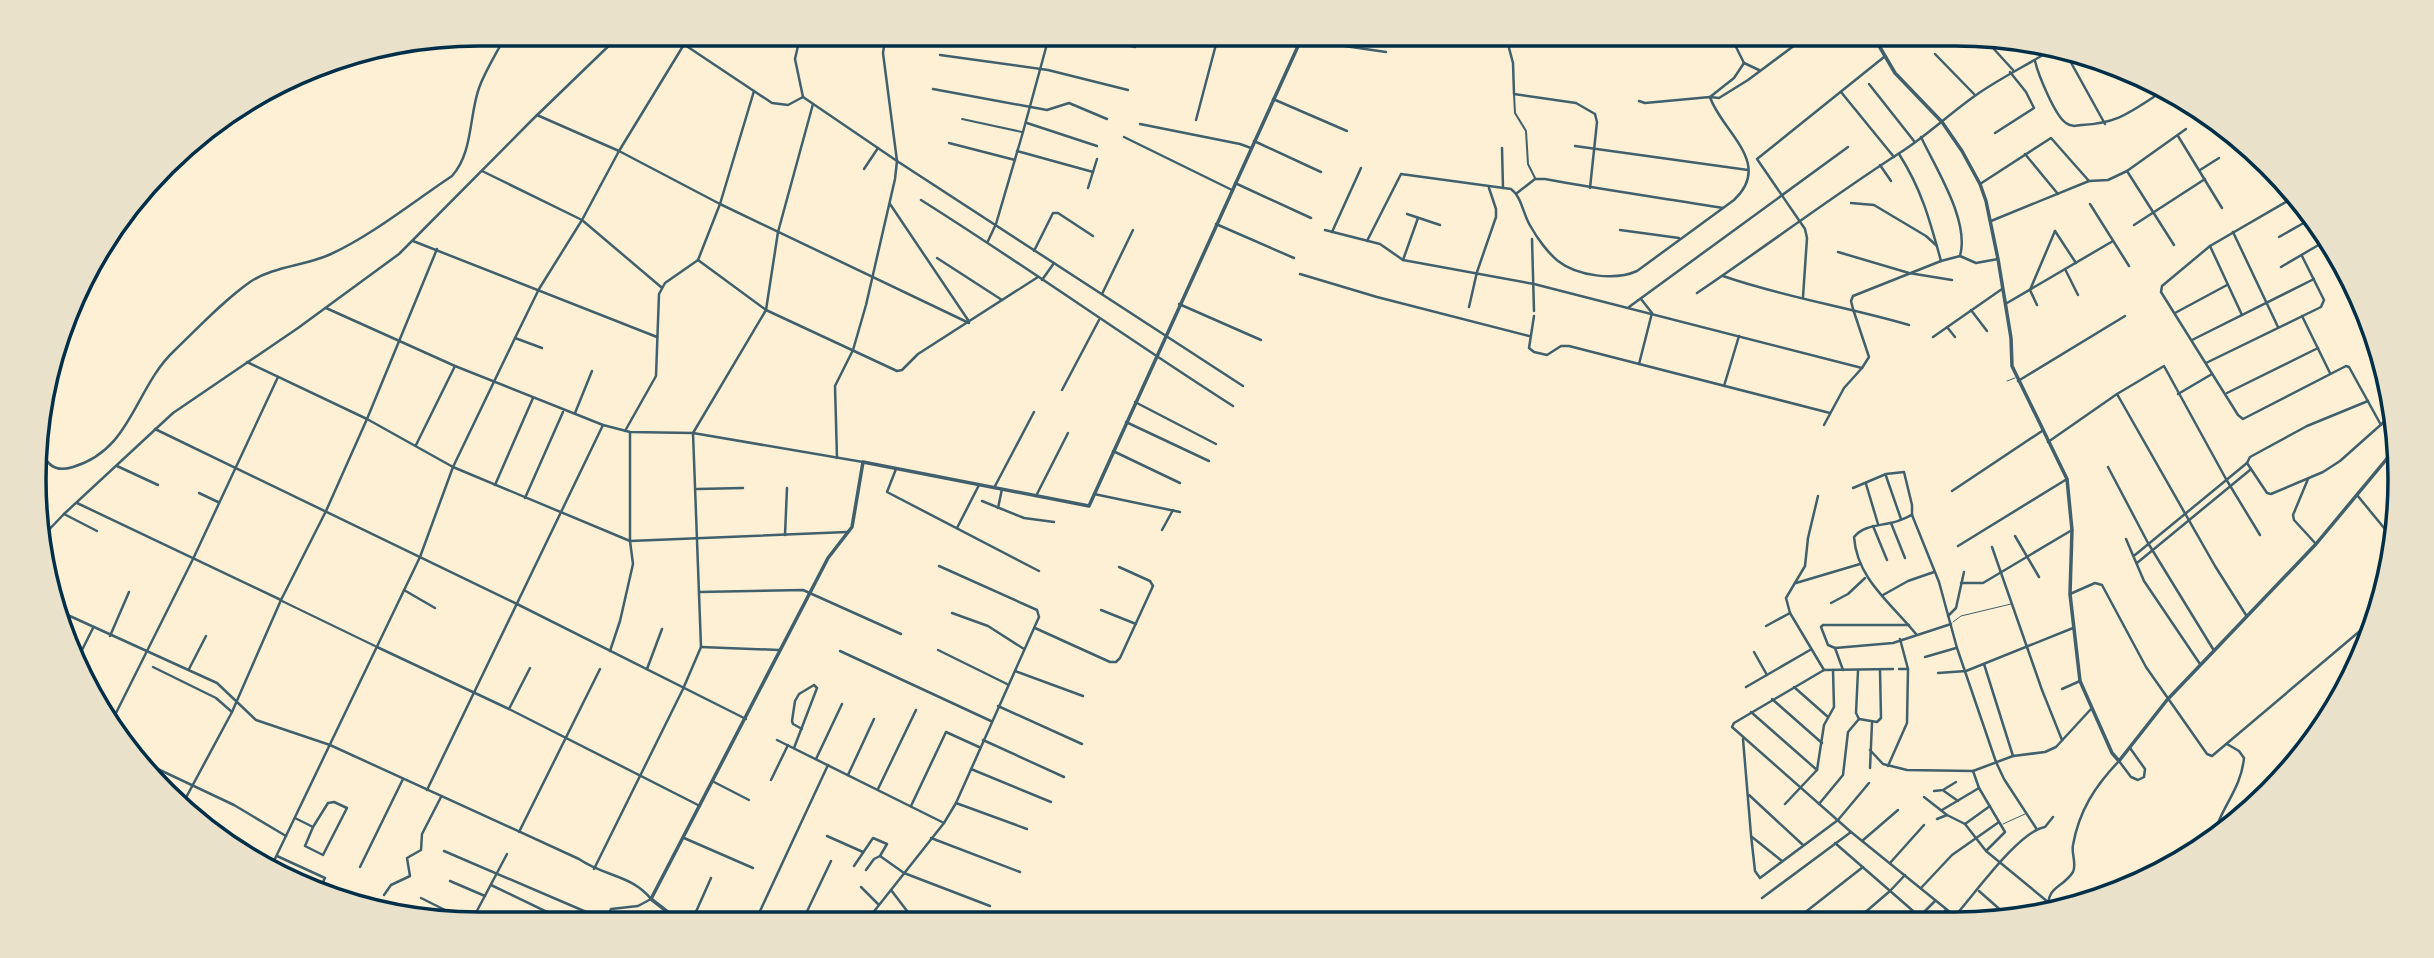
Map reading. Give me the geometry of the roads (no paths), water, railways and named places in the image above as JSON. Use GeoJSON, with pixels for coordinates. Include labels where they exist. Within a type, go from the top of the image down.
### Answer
{"type":"FeatureCollection","features":[{"type":"Feature","properties":{"kind":"street"},"geometry":{"type":"LineString","coordinates":[[46,458],[49,464],[58,469],[72,468],[107,448],[128,425],[140,397],[164,359],[238,292],[269,273],[328,255],[360,239],[452,176],[459,169],[464,157],[479,88],[500,46]]}},
{"type":"Feature","properties":{"kind":"street"},"geometry":{"type":"LineString","coordinates":[[48,530],[173,413],[380,270],[413,241],[609,46]]}},
{"type":"Feature","properties":{"kind":"street"},"geometry":{"type":"LineString","coordinates":[[274,861],[421,557],[453,467],[539,289],[683,46]]}},
{"type":"Feature","properties":{"kind":"street"},"geometry":{"type":"LineString","coordinates":[[686,46],[772,103],[788,105],[803,97]]}},
{"type":"Feature","properties":{"kind":"street"},"geometry":{"type":"LineString","coordinates":[[798,46],[795,59],[803,97],[1243,386]]}},
{"type":"Feature","properties":{"kind":"street"},"geometry":{"type":"LineString","coordinates":[[837,458],[835,386],[853,350],[890,204],[897,161],[884,46]]}},
{"type":"Feature","properties":{"kind":"street"},"geometry":{"type":"LineString","coordinates":[[988,242],[996,225],[1047,46]]}},
{"type":"Feature","properties":{"kind":"street"},"geometry":{"type":"LineString","coordinates":[[1196,120],[1216,46]]}},
{"type":"Feature","properties":{"kind":"street"},"geometry":{"type":"LineString","coordinates":[[1088,506],[1297,46]]}},
{"type":"Feature","properties":{"kind":"street"},"geometry":{"type":"LineString","coordinates":[[1343,46],[1386,52]]}},
{"type":"Feature","properties":{"kind":"street"},"geometry":{"type":"LineString","coordinates":[[1508,46],[1513,63],[1516,113],[1526,131],[1528,164],[1535,179]]}},
{"type":"Feature","properties":{"kind":"street"},"geometry":{"type":"LineString","coordinates":[[1736,46],[1744,62],[1761,71]]}},
{"type":"Feature","properties":{"kind":"street"},"geometry":{"type":"LineString","coordinates":[[1639,101],[1646,103],[1719,98],[1794,46]]}},
{"type":"Feature","properties":{"kind":"street"},"geometry":{"type":"LineString","coordinates":[[1879,46],[1895,73],[1942,122],[1980,184],[1998,259],[2011,338],[2011,357],[2018,379],[2067,479],[2072,530],[2070,594],[2080,681],[2112,752],[2134,779],[2138,780],[2144,777],[2145,769],[2130,748]]}},
{"type":"Feature","properties":{"kind":"street"},"geometry":{"type":"LineString","coordinates":[[1991,47],[2012,71],[2034,108],[1995,134]]}},
{"type":"Feature","properties":{"kind":"street"},"geometry":{"type":"LineString","coordinates":[[1935,54],[1975,95]]}},
{"type":"Feature","properties":{"kind":"street"},"geometry":{"type":"LineString","coordinates":[[940,55],[1041,69],[1128,90]]}},
{"type":"Feature","properties":{"kind":"street"},"geometry":{"type":"LineString","coordinates":[[1698,293],[1899,154],[1975,95],[2012,71],[2044,55]]}},
{"type":"Feature","properties":{"kind":"street"},"geometry":{"type":"LineString","coordinates":[[1803,297],[1807,238],[1800,220],[1757,159],[1884,57]]}},
{"type":"Feature","properties":{"kind":"street"},"geometry":{"type":"LineString","coordinates":[[2035,61],[2039,75],[2064,122],[2072,126],[2105,124],[2118,120],[2156,95]]}},
{"type":"Feature","properties":{"kind":"street"},"geometry":{"type":"LineString","coordinates":[[2070,61],[2105,124]]}},
{"type":"Feature","properties":{"kind":"street"},"geometry":{"type":"LineString","coordinates":[[1710,97],[1734,78],[1744,62]]}},
{"type":"Feature","properties":{"kind":"street"},"geometry":{"type":"LineString","coordinates":[[1869,85],[1914,141]]}},
{"type":"Feature","properties":{"kind":"street"},"geometry":{"type":"LineString","coordinates":[[933,89],[1050,111],[1069,103],[1107,119]]}},
{"type":"Feature","properties":{"kind":"street"},"geometry":{"type":"LineString","coordinates":[[610,651],[633,564],[627,431],[656,376],[658,300],[662,287],[698,260],[720,204],[754,91]]}},
{"type":"Feature","properties":{"kind":"street"},"geometry":{"type":"LineString","coordinates":[[1841,92],[1894,157]]}},
{"type":"Feature","properties":{"kind":"street"},"geometry":{"type":"LineString","coordinates":[[1514,94],[1576,103],[1595,114],[1597,122],[1590,188]]}},
{"type":"Feature","properties":{"kind":"street"},"geometry":{"type":"LineString","coordinates":[[1367,241],[1401,174],[1503,188],[1517,193],[1532,230],[1553,255],[1567,266],[1612,276],[1629,275],[1724,208],[1744,188],[1748,160],[1741,143],[1713,106],[1710,97]]}},
{"type":"Feature","properties":{"kind":"street"},"geometry":{"type":"LineString","coordinates":[[1273,99],[1347,131]]}},
{"type":"Feature","properties":{"kind":"street"},"geometry":{"type":"LineString","coordinates":[[594,869],[701,647],[693,433],[766,310],[778,232],[813,104]]}},
{"type":"Feature","properties":{"kind":"street"},"geometry":{"type":"LineString","coordinates":[[537,115],[619,152],[720,204],[969,323]]}},
{"type":"Feature","properties":{"kind":"street"},"geometry":{"type":"LineString","coordinates":[[962,119],[1023,132]]}},
{"type":"Feature","properties":{"kind":"street"},"geometry":{"type":"LineString","coordinates":[[1026,123],[1097,146]]}},
{"type":"Feature","properties":{"kind":"street"},"geometry":{"type":"LineString","coordinates":[[1140,124],[1251,148]]}},
{"type":"Feature","properties":{"kind":"street"},"geometry":{"type":"LineString","coordinates":[[1991,221],[2089,181],[2108,180],[2127,171],[2186,129]]}},
{"type":"Feature","properties":{"kind":"street"},"geometry":{"type":"LineString","coordinates":[[2178,136],[2222,208]]}},
{"type":"Feature","properties":{"kind":"street"},"geometry":{"type":"LineString","coordinates":[[1124,137],[1232,190]]}},
{"type":"Feature","properties":{"kind":"street"},"geometry":{"type":"LineString","coordinates":[[1920,137],[1948,192],[1959,222],[1963,245],[1960,256]]}},
{"type":"Feature","properties":{"kind":"street"},"geometry":{"type":"LineString","coordinates":[[1980,184],[2051,138],[2089,181]]}},
{"type":"Feature","properties":{"kind":"street"},"geometry":{"type":"LineString","coordinates":[[1254,141],[1321,172]]}},
{"type":"Feature","properties":{"kind":"street"},"geometry":{"type":"LineString","coordinates":[[949,143],[1014,160]]}},
{"type":"Feature","properties":{"kind":"street"},"geometry":{"type":"LineString","coordinates":[[1575,146],[1748,170]]}},
{"type":"Feature","properties":{"kind":"street"},"geometry":{"type":"LineString","coordinates":[[1629,307],[1848,147]]}},
{"type":"Feature","properties":{"kind":"street"},"geometry":{"type":"LineString","coordinates":[[864,169],[878,148]]}},
{"type":"Feature","properties":{"kind":"street"},"geometry":{"type":"LineString","coordinates":[[1502,148],[1503,188]]}},
{"type":"Feature","properties":{"kind":"street"},"geometry":{"type":"LineString","coordinates":[[1017,151],[1093,172]]}},
{"type":"Feature","properties":{"kind":"street"},"geometry":{"type":"LineString","coordinates":[[1899,154],[1914,177],[1934,231],[1941,261]]}},
{"type":"Feature","properties":{"kind":"street"},"geometry":{"type":"LineString","coordinates":[[2025,154],[2058,194]]}},
{"type":"Feature","properties":{"kind":"street"},"geometry":{"type":"LineString","coordinates":[[2200,170],[2219,158]]}},
{"type":"Feature","properties":{"kind":"street"},"geometry":{"type":"LineString","coordinates":[[1088,188],[1097,159]]}},
{"type":"Feature","properties":{"kind":"street"},"geometry":{"type":"LineString","coordinates":[[1880,165],[1891,181]]}},
{"type":"Feature","properties":{"kind":"street"},"geometry":{"type":"LineString","coordinates":[[1332,232],[1361,168]]}},
{"type":"Feature","properties":{"kind":"street"},"geometry":{"type":"LineString","coordinates":[[482,171],[582,220],[662,287]]}},
{"type":"Feature","properties":{"kind":"street"},"geometry":{"type":"LineString","coordinates":[[2127,171],[2174,245]]}},
{"type":"Feature","properties":{"kind":"street"},"geometry":{"type":"LineString","coordinates":[[1517,193],[1535,179],[1545,179],[1724,208]]}},
{"type":"Feature","properties":{"kind":"street"},"geometry":{"type":"LineString","coordinates":[[2134,225],[2206,179]]}},
{"type":"Feature","properties":{"kind":"street"},"geometry":{"type":"LineString","coordinates":[[1235,183],[1311,218]]}},
{"type":"Feature","properties":{"kind":"street"},"geometry":{"type":"LineString","coordinates":[[1469,307],[1477,272],[1496,217],[1489,188]]}},
{"type":"Feature","properties":{"kind":"street"},"geometry":{"type":"LineString","coordinates":[[921,200],[1233,406]]}},
{"type":"Feature","properties":{"kind":"street"},"geometry":{"type":"LineString","coordinates":[[2288,201],[2210,246],[2162,286],[2161,292],[2243,419],[2346,366],[2381,425]]}},
{"type":"Feature","properties":{"kind":"street"},"geometry":{"type":"LineString","coordinates":[[1851,203],[1874,205],[1926,236],[1937,246]]}},
{"type":"Feature","properties":{"kind":"street"},"geometry":{"type":"LineString","coordinates":[[890,204],[969,323]]}},
{"type":"Feature","properties":{"kind":"street"},"geometry":{"type":"LineString","coordinates":[[2090,204],[2129,266]]}},
{"type":"Feature","properties":{"kind":"street"},"geometry":{"type":"LineString","coordinates":[[1034,251],[1053,213],[1058,213],[1093,236]]}},
{"type":"Feature","properties":{"kind":"street"},"geometry":{"type":"LineString","coordinates":[[1406,214],[1440,225]]}},
{"type":"Feature","properties":{"kind":"street"},"geometry":{"type":"LineString","coordinates":[[1403,260],[1418,218]]}},
{"type":"Feature","properties":{"kind":"street"},"geometry":{"type":"LineString","coordinates":[[2279,237],[2304,223]]}},
{"type":"Feature","properties":{"kind":"street"},"geometry":{"type":"LineString","coordinates":[[1216,224],[1294,258]]}},
{"type":"Feature","properties":{"kind":"street"},"geometry":{"type":"LineString","coordinates":[[1102,295],[1133,230]]}},
{"type":"Feature","properties":{"kind":"street"},"geometry":{"type":"LineString","coordinates":[[1325,230],[1380,244],[1403,260],[1534,284],[1862,368]]}},
{"type":"Feature","properties":{"kind":"street"},"geometry":{"type":"LineString","coordinates":[[1620,230],[1681,239]]}},
{"type":"Feature","properties":{"kind":"street"},"geometry":{"type":"LineString","coordinates":[[2036,305],[2030,290],[2055,231],[2076,263]]}},
{"type":"Feature","properties":{"kind":"street"},"geometry":{"type":"LineString","coordinates":[[2233,232],[2278,327]]}},
{"type":"Feature","properties":{"kind":"street"},"geometry":{"type":"LineString","coordinates":[[1532,239],[1534,314],[1530,348],[1547,355],[1561,346],[1830,413]]}},
{"type":"Feature","properties":{"kind":"street"},"geometry":{"type":"LineString","coordinates":[[413,241],[659,337]]}},
{"type":"Feature","properties":{"kind":"street"},"geometry":{"type":"LineString","coordinates":[[2005,304],[2113,241]]}},
{"type":"Feature","properties":{"kind":"street"},"geometry":{"type":"LineString","coordinates":[[2281,267],[2319,245]]}},
{"type":"Feature","properties":{"kind":"street"},"geometry":{"type":"LineString","coordinates":[[2210,246],[2242,315]]}},
{"type":"Feature","properties":{"kind":"street"},"geometry":{"type":"LineString","coordinates":[[186,798],[232,712],[281,600],[326,511],[400,342],[437,249]]}},
{"type":"Feature","properties":{"kind":"street"},"geometry":{"type":"LineString","coordinates":[[1838,251],[1909,273],[1952,280]]}},
{"type":"Feature","properties":{"kind":"street"},"geometry":{"type":"LineString","coordinates":[[1824,425],[1844,388],[1869,356],[1851,301],[1857,293],[1960,256],[1976,263],[1998,259]]}},
{"type":"Feature","properties":{"kind":"street"},"geometry":{"type":"LineString","coordinates":[[2206,363],[2324,304],[2302,256]]}},
{"type":"Feature","properties":{"kind":"street"},"geometry":{"type":"LineString","coordinates":[[937,258],[1002,300]]}},
{"type":"Feature","properties":{"kind":"street"},"geometry":{"type":"LineString","coordinates":[[698,260],[766,310],[897,371],[902,370],[918,354],[1038,277]]}},
{"type":"Feature","properties":{"kind":"street"},"geometry":{"type":"LineString","coordinates":[[1042,280],[1054,263]]}},
{"type":"Feature","properties":{"kind":"street"},"geometry":{"type":"LineString","coordinates":[[2066,269],[2078,295]]}},
{"type":"Feature","properties":{"kind":"street"},"geometry":{"type":"LineString","coordinates":[[1300,274],[1377,297],[1530,336]]}},
{"type":"Feature","properties":{"kind":"street"},"geometry":{"type":"LineString","coordinates":[[1723,276],[1755,287],[1853,309],[1909,325]]}},
{"type":"Feature","properties":{"kind":"street"},"geometry":{"type":"LineString","coordinates":[[2192,340],[2314,279]]}},
{"type":"Feature","properties":{"kind":"street"},"geometry":{"type":"LineString","coordinates":[[2175,313],[2228,284]]}},
{"type":"Feature","properties":{"kind":"street"},"geometry":{"type":"LineString","coordinates":[[1933,337],[2002,289]]}},
{"type":"Feature","properties":{"kind":"street"},"geometry":{"type":"LineString","coordinates":[[1641,299],[1652,313]]}},
{"type":"Feature","properties":{"kind":"street"},"geometry":{"type":"LineString","coordinates":[[1179,304],[1261,340]]}},
{"type":"Feature","properties":{"kind":"street"},"geometry":{"type":"LineString","coordinates":[[325,308],[455,366],[603,425],[627,431],[693,433],[863,462],[1096,508]]}},
{"type":"Feature","properties":{"kind":"street"},"geometry":{"type":"LineString","coordinates":[[1971,310],[1987,331]]}},
{"type":"Feature","properties":{"kind":"street"},"geometry":{"type":"LineString","coordinates":[[1639,364],[1652,313]]}},
{"type":"Feature","properties":{"kind":"street"},"geometry":{"type":"LineString","coordinates":[[2018,379],[2125,316]]}},
{"type":"Feature","properties":{"kind":"street"},"geometry":{"type":"LineString","coordinates":[[2302,316],[2330,374]]}},
{"type":"Feature","properties":{"kind":"street"},"geometry":{"type":"LineString","coordinates":[[1062,390],[1099,320]]}},
{"type":"Feature","properties":{"kind":"street"},"geometry":{"type":"LineString","coordinates":[[1947,327],[1955,337]]}},
{"type":"Feature","properties":{"kind":"street"},"geometry":{"type":"LineString","coordinates":[[1724,386],[1739,336]]}},
{"type":"Feature","properties":{"kind":"street"},"geometry":{"type":"LineString","coordinates":[[515,338],[542,348]]}},
{"type":"Feature","properties":{"kind":"street"},"geometry":{"type":"LineString","coordinates":[[2226,394],[2318,348]]}},
{"type":"Feature","properties":{"kind":"street"},"geometry":{"type":"LineString","coordinates":[[247,362],[367,419],[453,467],[630,541],[850,531]]}},
{"type":"Feature","properties":{"kind":"street"},"geometry":{"type":"LineString","coordinates":[[416,445],[455,366]]}},
{"type":"Feature","properties":{"kind":"street"},"geometry":{"type":"LineString","coordinates":[[2049,442],[2117,394],[2164,366],[2229,485],[2260,535]]}},
{"type":"Feature","properties":{"kind":"street"},"geometry":{"type":"LineString","coordinates":[[575,414],[592,371]]}},
{"type":"Feature","properties":{"kind":"street"},"geometry":{"type":"LineString","coordinates":[[2178,394],[2212,373]]}},
{"type":"Feature","properties":{"kind":"street"},"geometry":{"type":"LineString","coordinates":[[115,714],[193,559],[278,377]]}},
{"type":"Feature","properties":{"kind":"street"},"geometry":{"type":"LineString","coordinates":[[2117,394],[2246,616]]}},
{"type":"Feature","properties":{"kind":"street"},"geometry":{"type":"LineString","coordinates":[[495,485],[533,398]]}},
{"type":"Feature","properties":{"kind":"street"},"geometry":{"type":"LineString","coordinates":[[2135,555],[2247,463],[2250,457],[2307,426],[2368,401]]}},
{"type":"Feature","properties":{"kind":"street"},"geometry":{"type":"LineString","coordinates":[[1135,402],[1216,444]]}},
{"type":"Feature","properties":{"kind":"street"},"geometry":{"type":"LineString","coordinates":[[525,498],[564,411]]}},
{"type":"Feature","properties":{"kind":"street"},"geometry":{"type":"LineString","coordinates":[[994,488],[1034,412]]}},
{"type":"Feature","properties":{"kind":"street"},"geometry":{"type":"LineString","coordinates":[[2247,463],[2269,494],[2308,479],[2340,461],[2385,421]]}},
{"type":"Feature","properties":{"kind":"street"},"geometry":{"type":"LineString","coordinates":[[1126,422],[1209,461]]}},
{"type":"Feature","properties":{"kind":"street"},"geometry":{"type":"LineString","coordinates":[[428,790],[603,425]]}},
{"type":"Feature","properties":{"kind":"street"},"geometry":{"type":"LineString","coordinates":[[155,429],[517,604],[746,719]]}},
{"type":"Feature","properties":{"kind":"street"},"geometry":{"type":"LineString","coordinates":[[1952,491],[2042,431]]}},
{"type":"Feature","properties":{"kind":"street"},"geometry":{"type":"LineString","coordinates":[[1036,496],[1068,433]]}},
{"type":"Feature","properties":{"kind":"street"},"geometry":{"type":"LineString","coordinates":[[1113,451],[1180,483]]}},
{"type":"Feature","properties":{"kind":"street"},"geometry":{"type":"LineString","coordinates":[[1924,797],[1947,815],[1965,824],[1986,850],[2048,902],[2053,889],[2073,872],[2072,850],[2080,815],[2094,791],[2213,649],[2316,544],[2386,459],[2388,461]]}},
{"type":"Feature","properties":{"kind":"street"},"geometry":{"type":"LineString","coordinates":[[609,912],[611,909],[638,906],[651,899],[828,558],[852,527],[863,462]]}},
{"type":"Feature","properties":{"kind":"street"},"geometry":{"type":"LineString","coordinates":[[116,465],[158,485]]}},
{"type":"Feature","properties":{"kind":"street"},"geometry":{"type":"LineString","coordinates":[[2108,467],[2148,543],[2213,649]]}},
{"type":"Feature","properties":{"kind":"street"},"geometry":{"type":"LineString","coordinates":[[896,469],[887,492],[1039,571]]}},
{"type":"Feature","properties":{"kind":"street"},"geometry":{"type":"LineString","coordinates":[[2137,563],[2229,485],[2251,470]]}},
{"type":"Feature","properties":{"kind":"street"},"geometry":{"type":"LineString","coordinates":[[1853,488],[1885,474],[1904,472],[1912,515],[1934,572],[1956,648],[1996,762],[2036,828]]}},
{"type":"Feature","properties":{"kind":"street"},"geometry":{"type":"LineString","coordinates":[[1885,474],[1901,519]]}},
{"type":"Feature","properties":{"kind":"street"},"geometry":{"type":"LineString","coordinates":[[1958,546],[2067,479]]}},
{"type":"Feature","properties":{"kind":"street"},"geometry":{"type":"LineString","coordinates":[[2308,479],[2293,515],[2294,520],[2316,544]]}},
{"type":"Feature","properties":{"kind":"street"},"geometry":{"type":"LineString","coordinates":[[1865,483],[1887,559]]}},
{"type":"Feature","properties":{"kind":"street"},"geometry":{"type":"LineString","coordinates":[[957,528],[979,485]]}},
{"type":"Feature","properties":{"kind":"street"},"geometry":{"type":"LineString","coordinates":[[696,489],[743,488]]}},
{"type":"Feature","properties":{"kind":"street"},"geometry":{"type":"LineString","coordinates":[[785,535],[787,488]]}},
{"type":"Feature","properties":{"kind":"street"},"geometry":{"type":"LineString","coordinates":[[998,508],[1002,489]]}},
{"type":"Feature","properties":{"kind":"street"},"geometry":{"type":"LineString","coordinates":[[199,493],[219,502]]}},
{"type":"Feature","properties":{"kind":"street"},"geometry":{"type":"LineString","coordinates":[[1094,494],[1180,512]]}},
{"type":"Feature","properties":{"kind":"street"},"geometry":{"type":"LineString","coordinates":[[2357,495],[2386,530]]}},
{"type":"Feature","properties":{"kind":"street"},"geometry":{"type":"LineString","coordinates":[[1818,496],[1808,538],[1805,566],[1786,598],[1790,613],[1824,670]]}},
{"type":"Feature","properties":{"kind":"street"},"geometry":{"type":"LineString","coordinates":[[982,501],[1024,518],[1054,522]]}},
{"type":"Feature","properties":{"kind":"street"},"geometry":{"type":"LineString","coordinates":[[77,503],[475,692],[700,806]]}},
{"type":"Feature","properties":{"kind":"street"},"geometry":{"type":"LineString","coordinates":[[1162,530],[1172,510]]}},
{"type":"Feature","properties":{"kind":"street"},"geometry":{"type":"LineString","coordinates":[[64,514],[97,531]]}},
{"type":"Feature","properties":{"kind":"street"},"geometry":{"type":"LineString","coordinates":[[1912,515],[1876,525],[1854,537],[1865,578],[1916,634]]}},
{"type":"Feature","properties":{"kind":"street"},"geometry":{"type":"LineString","coordinates":[[1891,523],[1905,558]]}},
{"type":"Feature","properties":{"kind":"street"},"geometry":{"type":"LineString","coordinates":[[1961,583],[1983,583],[2072,530]]}},
{"type":"Feature","properties":{"kind":"street"},"geometry":{"type":"LineString","coordinates":[[2015,536],[2039,577]]}},
{"type":"Feature","properties":{"kind":"street"},"geometry":{"type":"LineString","coordinates":[[2126,539],[2144,580],[2200,664]]}},
{"type":"Feature","properties":{"kind":"street"},"geometry":{"type":"LineString","coordinates":[[1992,547],[2062,740]]}},
{"type":"Feature","properties":{"kind":"street"},"geometry":{"type":"LineString","coordinates":[[1796,583],[1860,564]]}},
{"type":"Feature","properties":{"kind":"street"},"geometry":{"type":"LineString","coordinates":[[873,912],[956,803],[1039,617],[1037,610],[939,566]]}},
{"type":"Feature","properties":{"kind":"street"},"geometry":{"type":"LineString","coordinates":[[1034,628],[1110,662],[1116,662],[1153,586],[1150,581],[1119,567]]}},
{"type":"Feature","properties":{"kind":"street"},"geometry":{"type":"LineString","coordinates":[[1882,596],[1908,581],[1934,572]]}},
{"type":"Feature","properties":{"kind":"street"},"geometry":{"type":"LineString","coordinates":[[1948,616],[1956,608],[1965,572]]}},
{"type":"Feature","properties":{"kind":"street"},"geometry":{"type":"LineString","coordinates":[[1831,603],[1848,594],[1865,578]]}},
{"type":"Feature","properties":{"kind":"street"},"geometry":{"type":"LineString","coordinates":[[2070,594],[2095,583],[2102,585],[2146,667],[2207,754],[2212,756],[2361,630]]}},
{"type":"Feature","properties":{"kind":"street"},"geometry":{"type":"LineString","coordinates":[[404,590],[435,608]]}},
{"type":"Feature","properties":{"kind":"street"},"geometry":{"type":"LineString","coordinates":[[699,592],[801,590],[901,634]]}},
{"type":"Feature","properties":{"kind":"street"},"geometry":{"type":"LineString","coordinates":[[110,636],[129,592]]}},
{"type":"Feature","properties":{"kind":"street"},"geometry":{"type":"LineString","coordinates":[[1101,610],[1136,624]]}},
{"type":"Feature","properties":{"kind":"street"},"geometry":{"type":"LineString","coordinates":[[952,613],[988,626],[1024,649]]}},
{"type":"Feature","properties":{"kind":"street"},"geometry":{"type":"LineString","coordinates":[[1766,626],[1790,613]]}},
{"type":"Feature","properties":{"kind":"street"},"geometry":{"type":"LineString","coordinates":[[68,616],[217,683],[256,720],[330,745],[579,859],[594,869],[632,881],[668,912]]}},
{"type":"Feature","properties":{"kind":"street"},"geometry":{"type":"LineString","coordinates":[[1909,625],[1821,627],[1828,645],[1835,648],[1893,643],[1951,624]]}},
{"type":"Feature","properties":{"kind":"street"},"geometry":{"type":"LineString","coordinates":[[81,652],[93,628]]}},
{"type":"Feature","properties":{"kind":"street"},"geometry":{"type":"LineString","coordinates":[[1938,673],[1966,671],[2073,628]]}},
{"type":"Feature","properties":{"kind":"street"},"geometry":{"type":"LineString","coordinates":[[646,670],[662,629]]}},
{"type":"Feature","properties":{"kind":"street"},"geometry":{"type":"LineString","coordinates":[[188,669],[206,636]]}},
{"type":"Feature","properties":{"kind":"street"},"geometry":{"type":"LineString","coordinates":[[1888,766],[1907,723],[1908,669],[1900,639]]}},
{"type":"Feature","properties":{"kind":"street"},"geometry":{"type":"LineString","coordinates":[[701,647],[782,650]]}},
{"type":"Feature","properties":{"kind":"street"},"geometry":{"type":"LineString","coordinates":[[1835,648],[1843,670]]}},
{"type":"Feature","properties":{"kind":"street"},"geometry":{"type":"LineString","coordinates":[[1925,657],[1956,648]]}},
{"type":"Feature","properties":{"kind":"street"},"geometry":{"type":"LineString","coordinates":[[938,650],[1008,685]]}},
{"type":"Feature","properties":{"kind":"street"},"geometry":{"type":"LineString","coordinates":[[1746,687],[1810,650]]}},
{"type":"Feature","properties":{"kind":"street"},"geometry":{"type":"LineString","coordinates":[[840,651],[991,721]]}},
{"type":"Feature","properties":{"kind":"street"},"geometry":{"type":"LineString","coordinates":[[1754,652],[1767,675]]}},
{"type":"Feature","properties":{"kind":"street"},"geometry":{"type":"LineString","coordinates":[[1984,664],[2013,756]]}},
{"type":"Feature","properties":{"kind":"street"},"geometry":{"type":"LineString","coordinates":[[153,667],[216,698],[232,712]]}},
{"type":"Feature","properties":{"kind":"street"},"geometry":{"type":"LineString","coordinates":[[509,709],[530,668]]}},
{"type":"Feature","properties":{"kind":"street"},"geometry":{"type":"LineString","coordinates":[[519,832],[600,669]]}},
{"type":"Feature","properties":{"kind":"street"},"geometry":{"type":"LineString","coordinates":[[1893,669],[1824,670],[1751,712],[1732,727],[1851,832],[1950,912]]}},
{"type":"Feature","properties":{"kind":"street"},"geometry":{"type":"LineString","coordinates":[[1899,669],[1908,669]]}},
{"type":"Feature","properties":{"kind":"street"},"geometry":{"type":"LineString","coordinates":[[1785,804],[1817,770],[1824,725],[1834,707],[1833,670]]}},
{"type":"Feature","properties":{"kind":"street"},"geometry":{"type":"LineString","coordinates":[[1858,670],[1856,713],[1859,719]]}},
{"type":"Feature","properties":{"kind":"street"},"geometry":{"type":"LineString","coordinates":[[1859,719],[1880,721],[1880,670]]}},
{"type":"Feature","properties":{"kind":"street"},"geometry":{"type":"LineString","coordinates":[[1015,671],[1083,696]]}},
{"type":"Feature","properties":{"kind":"street"},"geometry":{"type":"LineString","coordinates":[[2062,689],[2080,681]]}},
{"type":"Feature","properties":{"kind":"street"},"geometry":{"type":"LineString","coordinates":[[794,748],[802,729],[817,688],[814,685],[799,694],[795,701],[792,720],[802,729]]}},
{"type":"Feature","properties":{"kind":"street"},"geometry":{"type":"LineString","coordinates":[[1794,687],[1829,717]]}},
{"type":"Feature","properties":{"kind":"street"},"geometry":{"type":"LineString","coordinates":[[1772,699],[1822,743]]}},
{"type":"Feature","properties":{"kind":"street"},"geometry":{"type":"LineString","coordinates":[[816,759],[842,704]]}},
{"type":"Feature","properties":{"kind":"street"},"geometry":{"type":"LineString","coordinates":[[998,706],[1082,744]]}},
{"type":"Feature","properties":{"kind":"street"},"geometry":{"type":"LineString","coordinates":[[1870,750],[1888,766],[1920,772],[1973,771],[2013,756],[2045,752],[2056,747],[2091,709]]}},
{"type":"Feature","properties":{"kind":"street"},"geometry":{"type":"LineString","coordinates":[[877,790],[916,710]]}},
{"type":"Feature","properties":{"kind":"street"},"geometry":{"type":"LineString","coordinates":[[1751,712],[1817,770]]}},
{"type":"Feature","properties":{"kind":"street"},"geometry":{"type":"LineString","coordinates":[[849,775],[874,719]]}},
{"type":"Feature","properties":{"kind":"street"},"geometry":{"type":"LineString","coordinates":[[1819,804],[1843,775],[1848,732],[1859,719]]}},
{"type":"Feature","properties":{"kind":"street"},"geometry":{"type":"LineString","coordinates":[[1870,768],[1872,722]]}},
{"type":"Feature","properties":{"kind":"street"},"geometry":{"type":"LineString","coordinates":[[911,806],[946,732],[980,747]]}},
{"type":"Feature","properties":{"kind":"street"},"geometry":{"type":"LineString","coordinates":[[1743,739],[1755,871],[1760,878],[1838,820],[1869,783]]}},
{"type":"Feature","properties":{"kind":"street"},"geometry":{"type":"LineString","coordinates":[[777,740],[944,822]]}},
{"type":"Feature","properties":{"kind":"street"},"geometry":{"type":"LineString","coordinates":[[983,740],[1064,777]]}},
{"type":"Feature","properties":{"kind":"street"},"geometry":{"type":"LineString","coordinates":[[2216,825],[2233,797],[2243,772],[2244,758],[2239,751],[2227,744]]}},
{"type":"Feature","properties":{"kind":"street"},"geometry":{"type":"LineString","coordinates":[[771,780],[788,745]]}},
{"type":"Feature","properties":{"kind":"street"},"geometry":{"type":"LineString","coordinates":[[760,912],[828,765]]}},
{"type":"Feature","properties":{"kind":"street"},"geometry":{"type":"LineString","coordinates":[[155,768],[234,806],[286,836]]}},
{"type":"Feature","properties":{"kind":"street"},"geometry":{"type":"LineString","coordinates":[[971,769],[1051,802]]}},
{"type":"Feature","properties":{"kind":"street"},"geometry":{"type":"LineString","coordinates":[[1973,771],[1979,788],[2005,832],[1986,850]]}},
{"type":"Feature","properties":{"kind":"street"},"geometry":{"type":"LineString","coordinates":[[360,867],[403,779]]}},
{"type":"Feature","properties":{"kind":"street"},"geometry":{"type":"LineString","coordinates":[[713,782],[749,800]]}},
{"type":"Feature","properties":{"kind":"street"},"geometry":{"type":"LineString","coordinates":[[1934,791],[1943,790],[1956,782]]}},
{"type":"Feature","properties":{"kind":"street"},"geometry":{"type":"LineString","coordinates":[[1942,810],[1979,788]]}},
{"type":"Feature","properties":{"kind":"street"},"geometry":{"type":"LineString","coordinates":[[1943,790],[1958,802]]}},
{"type":"Feature","properties":{"kind":"street"},"geometry":{"type":"LineString","coordinates":[[1749,795],[1803,845]]}},
{"type":"Feature","properties":{"kind":"street"},"geometry":{"type":"LineString","coordinates":[[384,895],[391,885],[410,876],[407,858],[421,850],[422,834],[441,797]]}},
{"type":"Feature","properties":{"kind":"street"},"geometry":{"type":"LineString","coordinates":[[334,802],[347,808],[323,855],[305,846],[313,827],[328,803],[334,802]]}},
{"type":"Feature","properties":{"kind":"street"},"geometry":{"type":"LineString","coordinates":[[956,803],[1027,829]]}},
{"type":"Feature","properties":{"kind":"street"},"geometry":{"type":"LineString","coordinates":[[1965,824],[1990,806]]}},
{"type":"Feature","properties":{"kind":"street"},"geometry":{"type":"LineString","coordinates":[[1862,841],[1898,810]]}},
{"type":"Feature","properties":{"kind":"street"},"geometry":{"type":"LineString","coordinates":[[1937,820],[1947,815]]}},
{"type":"Feature","properties":{"kind":"street"},"geometry":{"type":"LineString","coordinates":[[1959,912],[2000,863],[2036,828],[2045,827],[2053,817]]}},
{"type":"Feature","properties":{"kind":"street"},"geometry":{"type":"LineString","coordinates":[[295,818],[313,827]]}},
{"type":"Feature","properties":{"kind":"street"},"geometry":{"type":"LineString","coordinates":[[1921,888],[1952,855],[2000,823]]}},
{"type":"Feature","properties":{"kind":"street"},"geometry":{"type":"LineString","coordinates":[[1890,863],[1924,825]]}},
{"type":"Feature","properties":{"kind":"street"},"geometry":{"type":"LineString","coordinates":[[1762,898],[1851,832]]}},
{"type":"Feature","properties":{"kind":"street"},"geometry":{"type":"LineString","coordinates":[[1751,835],[1782,861]]}},
{"type":"Feature","properties":{"kind":"street"},"geometry":{"type":"LineString","coordinates":[[827,836],[863,852]]}},
{"type":"Feature","properties":{"kind":"street"},"geometry":{"type":"LineString","coordinates":[[684,838],[753,868]]}},
{"type":"Feature","properties":{"kind":"street"},"geometry":{"type":"LineString","coordinates":[[854,866],[873,838],[887,844],[866,870]]}},
{"type":"Feature","properties":{"kind":"street"},"geometry":{"type":"LineString","coordinates":[[931,838],[1020,872]]}},
{"type":"Feature","properties":{"kind":"street"},"geometry":{"type":"LineString","coordinates":[[1835,843],[1914,912]]}},
{"type":"Feature","properties":{"kind":"street"},"geometry":{"type":"LineString","coordinates":[[444,851],[586,912]]}},
{"type":"Feature","properties":{"kind":"street"},"geometry":{"type":"LineString","coordinates":[[477,912],[507,855]]}},
{"type":"Feature","properties":{"kind":"street"},"geometry":{"type":"LineString","coordinates":[[277,856],[324,878],[322,883]]}},
{"type":"Feature","properties":{"kind":"street"},"geometry":{"type":"LineString","coordinates":[[880,856],[904,873],[990,906]]}},
{"type":"Feature","properties":{"kind":"street"},"geometry":{"type":"LineString","coordinates":[[807,912],[831,861]]}},
{"type":"Feature","properties":{"kind":"street"},"geometry":{"type":"LineString","coordinates":[[1806,912],[1863,867]]}},
{"type":"Feature","properties":{"kind":"street"},"geometry":{"type":"LineString","coordinates":[[1866,912],[1905,875]]}},
{"type":"Feature","properties":{"kind":"street"},"geometry":{"type":"LineString","coordinates":[[696,912],[711,878]]}},
{"type":"Feature","properties":{"kind":"street"},"geometry":{"type":"LineString","coordinates":[[450,881],[485,896]]}},
{"type":"Feature","properties":{"kind":"street"},"geometry":{"type":"LineString","coordinates":[[491,885],[547,912]]}},
{"type":"Feature","properties":{"kind":"street"},"geometry":{"type":"LineString","coordinates":[[860,887],[879,905]]}},
{"type":"Feature","properties":{"kind":"street"},"geometry":{"type":"LineString","coordinates":[[891,890],[907,912]]}},
{"type":"Feature","properties":{"kind":"street"},"geometry":{"type":"LineString","coordinates":[[1978,890],[2001,910]]}},
{"type":"Feature","properties":{"kind":"street"},"geometry":{"type":"LineString","coordinates":[[421,898],[448,912]]}},
{"type":"Feature","properties":{"kind":"street"},"geometry":{"type":"LineString","coordinates":[[1925,912],[1936,901]]}},
{"type":"Feature","properties":{"kind":"lane"},"geometry":{"type":"LineString","coordinates":[[2007,381],[2018,379]]}},
{"type":"Feature","properties":{"kind":"lane"},"geometry":{"type":"LineString","coordinates":[[1951,624],[1961,616],[2011,604]]}},
{"type":"Feature","properties":{"kind":"lane"},"geometry":{"type":"LineString","coordinates":[[2000,823],[2027,813]]}}]}
